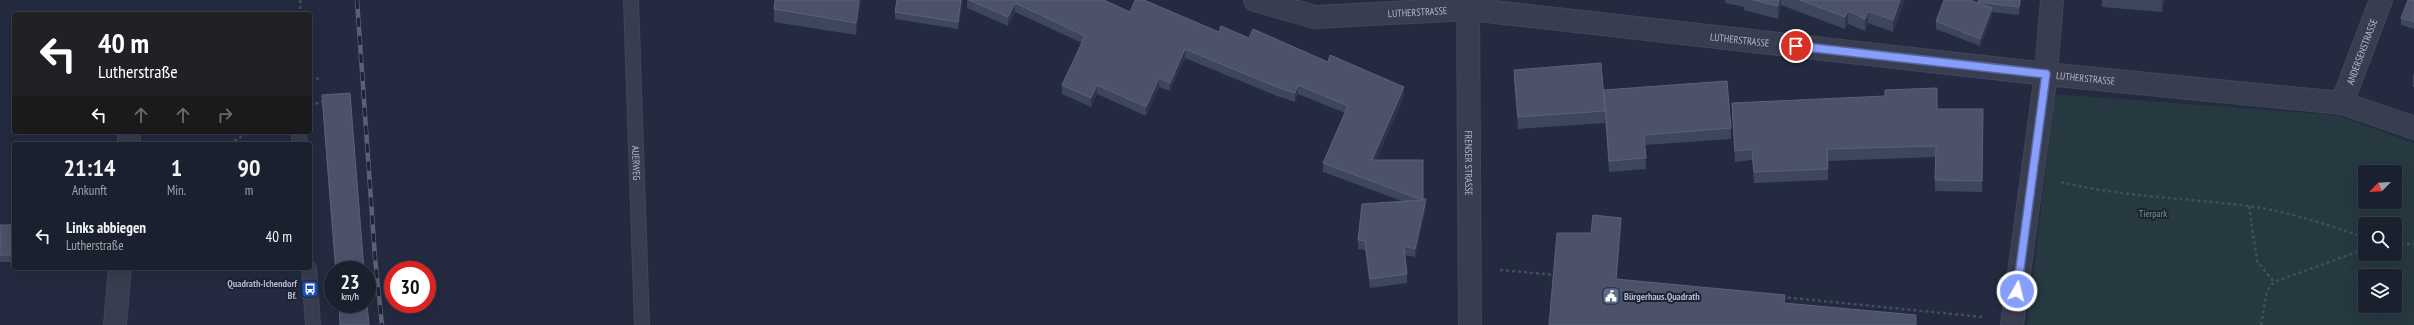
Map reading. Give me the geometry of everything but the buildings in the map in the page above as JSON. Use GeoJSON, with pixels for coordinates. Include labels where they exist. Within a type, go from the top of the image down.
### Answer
{"type":"FeatureCollection","features":[{"type":"Feature","properties":{"kind":"street","name":"LUTHERSTRASSE"},"geometry":{"type":"LineString","coordinates":[[1255,0],[1315,17],[1468,5],[2046,74],[2342,103],[2414,128]]}},
{"type":"Feature","properties":{"kind":"street"},"geometry":{"type":"LineString","coordinates":[[2013,322],[2046,74],[2052,0]]}},
{"type":"Feature","properties":{"kind":"street","name":"ANDERSENSTRASSE"},"geometry":{"type":"LineString","coordinates":[[2342,103],[2380,0]]}},
{"type":"Feature","properties":{"kind":"street","name":"FRENSER STRASSE"},"geometry":{"type":"LineString","coordinates":[[1468,5],[1470,325]]}},
{"type":"Feature","properties":{"kind":"street"},"geometry":{"type":"LineString","coordinates":[[115,325],[120,270]]}},
{"type":"Feature","properties":{"kind":"lane","name":"AUERWEG"},"geometry":{"type":"LineString","coordinates":[[631,0],[642,325]]}},
{"type":"Feature","properties":{"kind":"lane"},"geometry":{"type":"LineString","coordinates":[[309,270],[313,325]]}},
{"type":"Feature","properties":{"kind":"path"},"geometry":{"type":"LineString","coordinates":[[300,0],[301,12]]}},
{"type":"Feature","properties":{"kind":"path"},"geometry":{"type":"LineString","coordinates":[[312,78],[321,80]]}},
{"type":"Feature","properties":{"kind":"path"},"geometry":{"type":"LineString","coordinates":[[312,105],[323,101]]}},
{"type":"Feature","properties":{"kind":"path"},"geometry":{"type":"LineString","coordinates":[[233,142],[246,134]]}},
{"type":"Feature","properties":{"kind":"path"},"geometry":{"type":"LineString","coordinates":[[2032,175],[2092,190],[2249,206],[2292,214],[2358,235]]}},
{"type":"Feature","properties":{"kind":"path"},"geometry":{"type":"LineString","coordinates":[[2249,206],[2257,261],[2274,282]]}},
{"type":"Feature","properties":{"kind":"path"},"geometry":{"type":"LineString","coordinates":[[2402,243],[2414,244]]}},
{"type":"Feature","properties":{"kind":"path"},"geometry":{"type":"LineString","coordinates":[[2261,325],[2267,291],[2274,282],[2358,252]]}},
{"type":"Feature","properties":{"kind":"path"},"geometry":{"type":"LineString","coordinates":[[1469,267],[1564,276]]}},
{"type":"Feature","properties":{"kind":"path"},"geometry":{"type":"LineString","coordinates":[[1777,297],[2013,322]]}},
{"type":"Feature","properties":{"kind":"green space","name":"Tierpark"},"geometry":{"type":"Polygon","coordinates":[[[2055,94],[2336,115],[2414,143],[2414,325],[2027,325],[2055,94]]]}},
{"type":"Feature","properties":{"kind":"railway"},"geometry":{"type":"LineString","coordinates":[[357,0],[375,258],[382,325]]}},
{"type":"Feature","properties":{"kind":"place","name":"Quadrath-Ichendorf Bf."},"geometry":{"type":"Point","coordinates":[310,289]}},
{"type":"Feature","properties":{"kind":"place","name":"Bürgerhaus.Quadrath"},"geometry":{"type":"Point","coordinates":[1611,296]}},
{"type":"Feature","properties":{"kind":"route"},"geometry":{"type":"LineString","coordinates":[[1796,46],[2046,74],[2017,291]]}}]}
